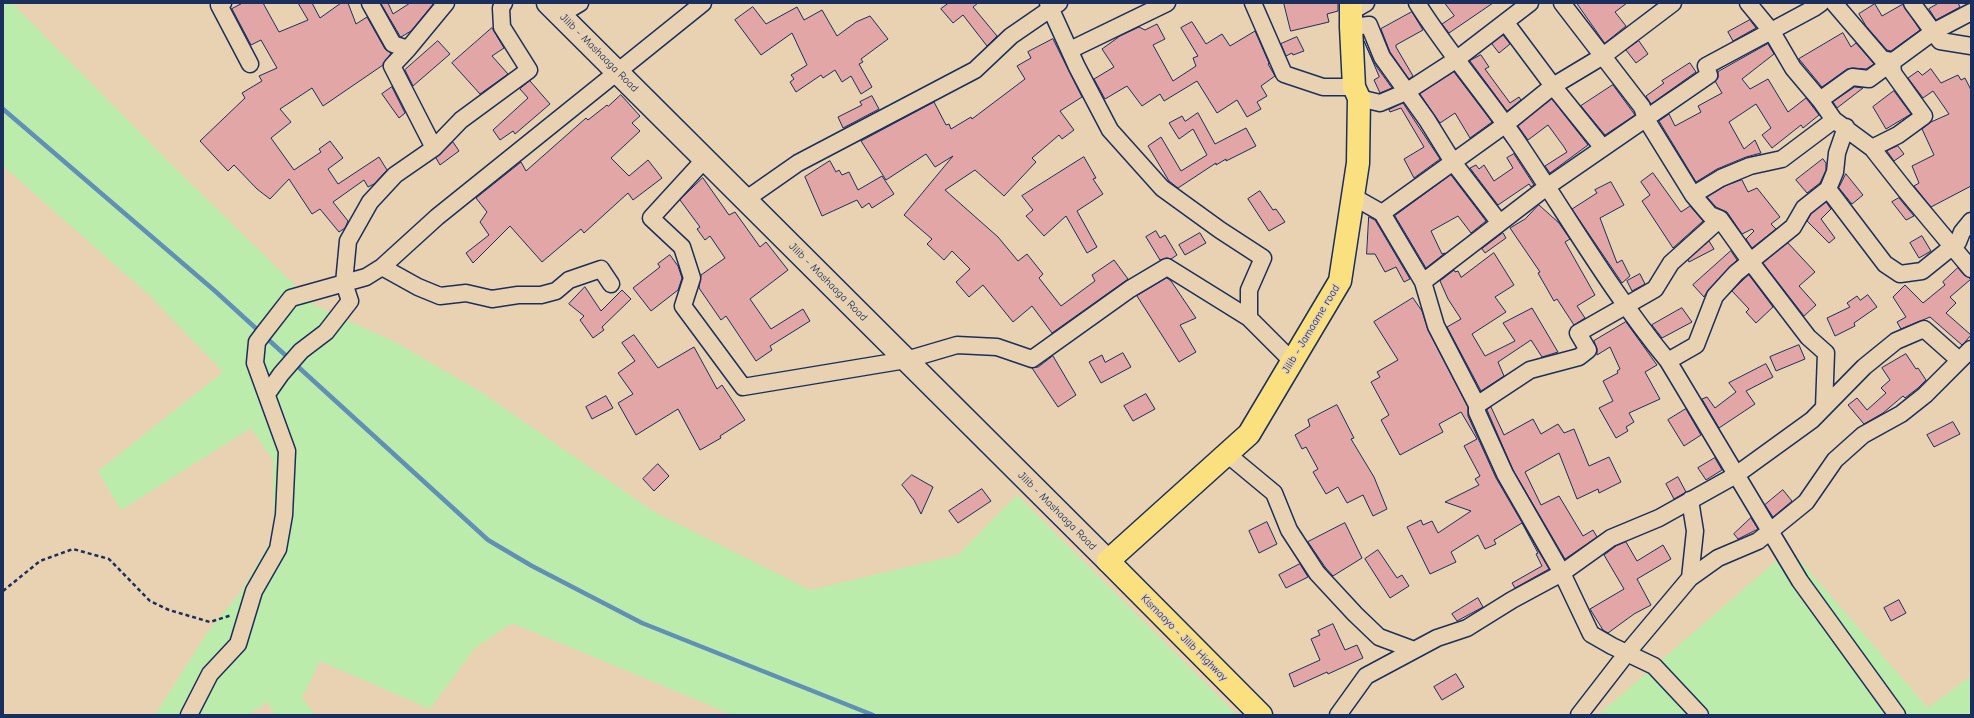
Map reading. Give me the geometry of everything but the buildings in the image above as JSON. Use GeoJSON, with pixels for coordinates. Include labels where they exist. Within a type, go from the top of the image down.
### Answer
{"type":"FeatureCollection","features":[{"type":"Feature","properties":{"kind":"main road","name":"Jilib - Mashaaga Road"},"geometry":{"type":"LineString","coordinates":[[554,9],[619,72],[745,200],[1108,561]]}},
{"type":"Feature","properties":{"kind":"main road","name":"Jilib - Jamaame road"},"geometry":{"type":"LineString","coordinates":[[1108,561],[1249,434],[1340,281],[1358,163],[1355,11]]}},
{"type":"Feature","properties":{"kind":"main road","name":"Kismaayo - Jilib Highway"},"geometry":{"type":"LineString","coordinates":[[1108,561],[1261,715]]}},
{"type":"Feature","properties":{"kind":"street"},"geometry":{"type":"LineString","coordinates":[[223,3],[219,5],[250,64]]}},
{"type":"Feature","properties":{"kind":"street"},"geometry":{"type":"LineString","coordinates":[[370,3],[393,44],[408,49]]}},
{"type":"Feature","properties":{"kind":"street"},"geometry":{"type":"LineString","coordinates":[[434,148],[392,66],[446,3]]}},
{"type":"Feature","properties":{"kind":"street"},"geometry":{"type":"LineString","coordinates":[[267,394],[281,374],[301,351],[326,332],[350,301],[344,283],[348,241],[370,202],[395,175],[434,148],[461,120],[529,70],[502,27],[501,8],[504,3]]}},
{"type":"Feature","properties":{"kind":"street"},"geometry":{"type":"LineString","coordinates":[[554,9],[580,3]]}},
{"type":"Feature","properties":{"kind":"street"},"geometry":{"type":"LineString","coordinates":[[189,715],[210,674],[238,644],[253,598],[254,590],[278,549],[284,515],[287,451],[255,363],[257,342],[291,298],[366,278],[382,267],[437,217],[703,3]]}},
{"type":"Feature","properties":{"kind":"street"},"geometry":{"type":"LineString","coordinates":[[1070,50],[1167,3]]}},
{"type":"Feature","properties":{"kind":"street"},"geometry":{"type":"LineString","coordinates":[[1254,3],[1284,74],[1323,87],[1356,92],[1380,103],[1406,92],[1457,59],[1506,23],[1530,3]]}},
{"type":"Feature","properties":{"kind":"street"},"geometry":{"type":"LineString","coordinates":[[1417,3],[1506,124],[1625,305],[1668,362],[1800,581],[1896,715]]}},
{"type":"Feature","properties":{"kind":"street"},"geometry":{"type":"LineString","coordinates":[[1562,3],[1642,107],[1646,120],[1693,195],[1710,215],[1720,219],[1808,337],[1826,354],[1824,408]]}},
{"type":"Feature","properties":{"kind":"street"},"geometry":{"type":"LineString","coordinates":[[1382,213],[1506,124],[1554,86],[1602,56],[1673,3]]}},
{"type":"Feature","properties":{"kind":"street"},"geometry":{"type":"LineString","coordinates":[[1748,3],[1772,32],[1793,68],[1840,124],[1872,148],[1971,269]]}},
{"type":"Feature","properties":{"kind":"street"},"geometry":{"type":"LineString","coordinates":[[1423,282],[1499,222],[1548,186],[1646,120],[1708,75],[1706,66],[1772,32],[1820,3]]}},
{"type":"Feature","properties":{"kind":"street"},"geometry":{"type":"LineString","coordinates":[[1834,3],[1882,59],[1892,61]]}},
{"type":"Feature","properties":{"kind":"street"},"geometry":{"type":"LineString","coordinates":[[1912,3],[1940,41],[1971,46]]}},
{"type":"Feature","properties":{"kind":"street"},"geometry":{"type":"LineString","coordinates":[[745,200],[798,163],[975,70],[1010,36],[1053,5],[1070,50],[1110,130],[1162,188],[1220,230],[1263,258],[1249,290],[1249,318]]}},
{"type":"Feature","properties":{"kind":"street"},"geometry":{"type":"LineString","coordinates":[[1355,11],[1369,24],[1382,57],[1427,120],[1453,162],[1499,222]]}},
{"type":"Feature","properties":{"kind":"street"},"geometry":{"type":"LineString","coordinates":[[1820,100],[1852,77],[1869,79],[1933,32],[1971,12]]}},
{"type":"Feature","properties":{"kind":"street"},"geometry":{"type":"LineString","coordinates":[[1506,23],[1603,148]]}},
{"type":"Feature","properties":{"kind":"street"},"geometry":{"type":"LineString","coordinates":[[1872,148],[1898,135],[1924,116],[1892,73],[1892,61]]}},
{"type":"Feature","properties":{"kind":"street"},"geometry":{"type":"LineString","coordinates":[[1668,362],[1696,345],[1715,296],[1736,273],[1792,227],[1804,208],[1828,189],[1835,172],[1840,124]]}},
{"type":"Feature","properties":{"kind":"street"},"geometry":{"type":"LineString","coordinates":[[1693,195],[1728,175],[1750,166],[1782,159],[1840,124]]}},
{"type":"Feature","properties":{"kind":"street"},"geometry":{"type":"LineString","coordinates":[[705,159],[651,218],[682,247],[692,278],[683,306],[743,387],[906,360],[956,345],[997,347],[1032,359],[1130,289],[1167,267],[1249,318],[1292,361]]}},
{"type":"Feature","properties":{"kind":"street"},"geometry":{"type":"LineString","coordinates":[[1828,189],[1885,264],[1900,274],[1922,271],[1958,242],[1962,232],[1971,220]]}},
{"type":"Feature","properties":{"kind":"street"},"geometry":{"type":"LineString","coordinates":[[1352,196],[1382,213],[1423,282],[1436,326],[1477,404],[1477,412],[1505,474],[1562,573],[1591,634],[1654,666],[1700,715]]}},
{"type":"Feature","properties":{"kind":"street"},"geometry":{"type":"LineString","coordinates":[[1477,404],[1530,370],[1579,357],[1588,350],[1578,333],[1655,289],[1672,263],[1720,219]]}},
{"type":"Feature","properties":{"kind":"street"},"geometry":{"type":"LineString","coordinates":[[382,267],[418,287],[440,296],[466,293],[492,299],[518,295],[540,295],[556,292],[569,280],[601,269],[611,284]]}},
{"type":"Feature","properties":{"kind":"street"},"geometry":{"type":"LineString","coordinates":[[1338,715],[1366,676],[1437,638],[1467,628],[1512,600],[1562,573],[1611,538],[1659,518],[1736,475],[1812,420],[1864,368],[1896,341],[1924,329],[1959,360]]}},
{"type":"Feature","properties":{"kind":"street"},"geometry":{"type":"LineString","coordinates":[[1579,715],[1627,653],[1690,578],[1718,558],[1758,541],[1806,502],[1835,460],[1863,435],[1901,414],[1925,395],[1971,349]]}},
{"type":"Feature","properties":{"kind":"street"},"geometry":{"type":"LineString","coordinates":[[1227,454],[1274,492],[1289,530],[1317,573],[1355,614],[1379,638],[1414,650]]}},
{"type":"Feature","properties":{"kind":"street"},"geometry":{"type":"LineString","coordinates":[[1690,500],[1695,531],[1690,578]]}},
{"type":"Feature","properties":{"kind":"path"},"geometry":{"type":"LineString","coordinates":[[3,591],[40,561],[74,549],[109,559],[150,601],[169,610],[210,622],[235,614],[253,598]]}},
{"type":"Feature","properties":{"kind":"green space"},"geometry":{"type":"Polygon","coordinates":[[[3,3],[12,3],[174,167],[316,306],[395,342],[481,392],[654,512],[810,590],[958,555],[1017,495],[1237,715],[733,715],[512,623],[475,648],[430,709],[320,661],[302,698],[315,715],[275,715],[267,702],[248,715],[155,715],[209,630],[241,592],[274,535],[273,460],[251,428],[121,510],[98,471],[223,372],[148,294],[3,166],[3,3]]]}},
{"type":"Feature","properties":{"kind":"green space"},"geometry":{"type":"Polygon","coordinates":[[[1790,549],[1928,708],[1971,676],[1971,715],[1598,715],[1790,549]]]}},
{"type":"Feature","properties":{"kind":"waterway"},"geometry":{"type":"LineString","coordinates":[[3,109],[215,291],[488,540],[532,566],[642,623],[873,715]]}}]}
